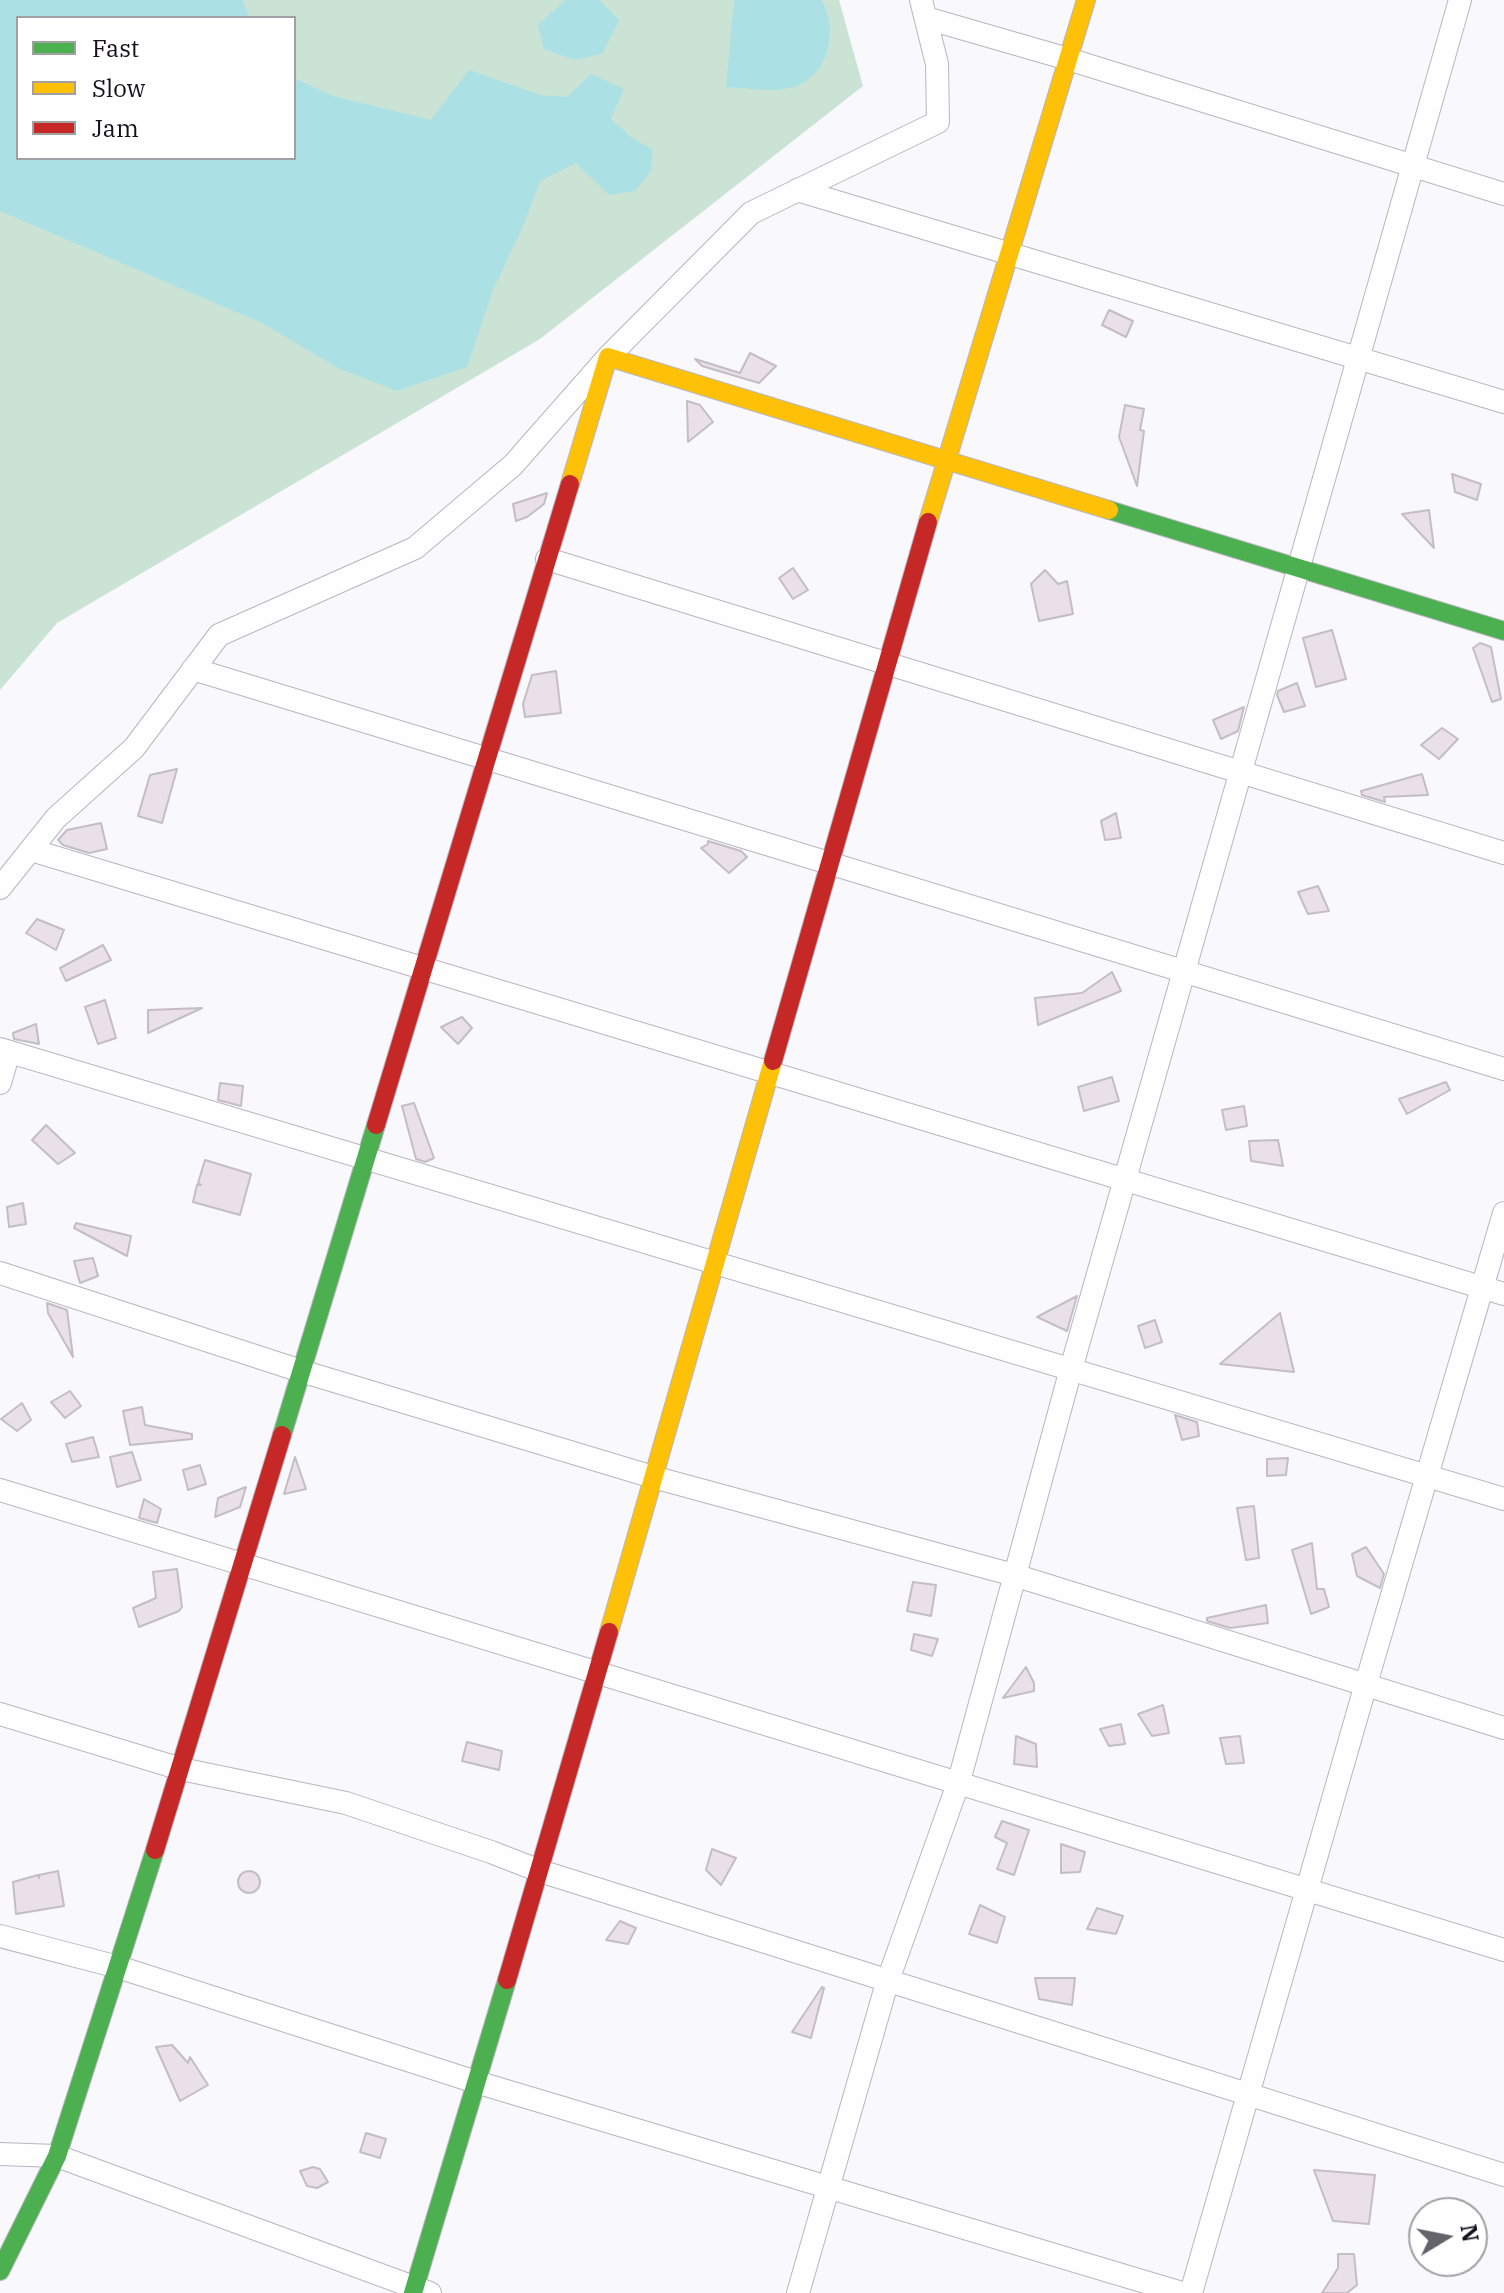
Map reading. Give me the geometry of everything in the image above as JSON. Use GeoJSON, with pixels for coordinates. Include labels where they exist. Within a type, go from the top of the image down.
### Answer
{"type":"FeatureCollection","features":[{"type":"Feature","properties":{"kind":"street"},"geometry":{"type":"LineString","coordinates":[[0,2154],[57,2156],[419,2291],[476,2082],[540,1871],[946,462],[1086,0]]}},
{"type":"Feature","properties":{"kind":"street"},"geometry":{"type":"LineString","coordinates":[[798,2293],[887,1983],[959,1781],[1071,1369],[1460,0]]}},
{"type":"Feature","properties":{"kind":"street"},"geometry":{"type":"LineString","coordinates":[[923,9],[1068,59],[1504,194]]}},
{"type":"Feature","properties":{"kind":"street"},"geometry":{"type":"LineString","coordinates":[[0,888],[56,818],[134,748],[219,635],[415,548],[513,465],[608,357],[751,213],[938,122],[937,64],[923,9]]}},
{"type":"Feature","properties":{"kind":"street"},"geometry":{"type":"LineString","coordinates":[[797,190],[1504,402]]}},
{"type":"Feature","properties":{"kind":"street"},"geometry":{"type":"LineString","coordinates":[[608,357],[1504,631]]}},
{"type":"Feature","properties":{"kind":"street"},"geometry":{"type":"LineString","coordinates":[[0,2271],[57,2156],[181,1769],[608,357]]}},
{"type":"Feature","properties":{"kind":"street"},"geometry":{"type":"LineString","coordinates":[[547,559],[1504,853]]}},
{"type":"Feature","properties":{"kind":"street"},"geometry":{"type":"LineString","coordinates":[[193,669],[1504,1069]]}},
{"type":"Feature","properties":{"kind":"street"},"geometry":{"type":"LineString","coordinates":[[31,850],[1504,1294]]}},
{"type":"Feature","properties":{"kind":"street"},"geometry":{"type":"LineString","coordinates":[[0,1083],[4,1050],[1504,1499]]}},
{"type":"Feature","properties":{"kind":"street"},"geometry":{"type":"LineString","coordinates":[[1191,2293],[1504,1213]]}},
{"type":"Feature","properties":{"kind":"street"},"geometry":{"type":"LineString","coordinates":[[0,1273],[301,1371],[653,1477],[1014,1575],[1504,1728]]}},
{"type":"Feature","properties":{"kind":"street"},"geometry":{"type":"LineString","coordinates":[[0,1490],[1504,1950]]}},
{"type":"Feature","properties":{"kind":"street"},"geometry":{"type":"LineString","coordinates":[[0,1714],[181,1769],[346,1803],[540,1871],[887,1983],[1251,2093],[1504,2175]]}},
{"type":"Feature","properties":{"kind":"street"},"geometry":{"type":"LineString","coordinates":[[0,1936],[118,1967],[476,2082],[1182,2293]]}},
{"type":"Feature","properties":{"kind":"green space"},"geometry":{"type":"Polygon","coordinates":[[[0,0],[839,0],[863,86],[540,339],[57,623],[0,690],[0,0]]]}},
{"type":"Feature","properties":{"kind":"water"},"geometry":{"type":"Polygon","coordinates":[[[0,0],[243,0],[248,16],[16,16],[16,160],[296,160],[296,79],[333,96],[431,120],[469,70],[541,95],[567,97],[591,74],[624,89],[611,119],[631,137],[652,149],[651,171],[635,191],[609,195],[576,163],[540,181],[493,290],[467,367],[397,391],[338,368],[262,323],[0,211],[0,0]]]}},
{"type":"Feature","properties":{"kind":"water"},"geometry":{"type":"Polygon","coordinates":[[[565,0],[599,0],[619,20],[602,54],[574,60],[544,49],[538,25],[565,0]]]}},
{"type":"Feature","properties":{"kind":"water"},"geometry":{"type":"Polygon","coordinates":[[[734,0],[821,0],[830,25],[830,39],[822,64],[814,75],[803,83],[783,89],[726,87],[734,0]]]}},
{"type":"Feature","properties":{"kind":"building"},"geometry":{"type":"Polygon","coordinates":[[[1109,310],[1133,321],[1126,337],[1102,325],[1109,310]]]}},
{"type":"Feature","properties":{"kind":"building"},"geometry":{"type":"Polygon","coordinates":[[[750,353],[776,366],[759,383],[702,366],[695,359],[740,373],[750,353]]]}},
{"type":"Feature","properties":{"kind":"building"},"geometry":{"type":"Polygon","coordinates":[[[687,401],[700,405],[713,422],[688,442],[687,401]]]}},
{"type":"Feature","properties":{"kind":"building"},"geometry":{"type":"Polygon","coordinates":[[[1125,405],[1144,409],[1137,486],[1119,437],[1125,405]]]}},
{"type":"Feature","properties":{"kind":"building"},"geometry":{"type":"Polygon","coordinates":[[[1452,474],[1481,484],[1477,500],[1455,492],[1452,474]]]}},
{"type":"Feature","properties":{"kind":"building"},"geometry":{"type":"Polygon","coordinates":[[[547,493],[544,504],[516,521],[513,504],[547,493]]]}},
{"type":"Feature","properties":{"kind":"building"},"geometry":{"type":"Polygon","coordinates":[[[1429,510],[1434,548],[1402,514],[1429,510]]]}},
{"type":"Feature","properties":{"kind":"building"},"geometry":{"type":"Polygon","coordinates":[[[793,568],[808,590],[793,599],[779,578],[793,568]]]}},
{"type":"Feature","properties":{"kind":"building"},"geometry":{"type":"Polygon","coordinates":[[[1045,570],[1058,584],[1067,581],[1073,614],[1039,621],[1031,584],[1045,570]]]}},
{"type":"Feature","properties":{"kind":"building"},"geometry":{"type":"Polygon","coordinates":[[[1332,630],[1346,679],[1316,687],[1303,638],[1332,630]]]}},
{"type":"Feature","properties":{"kind":"building"},"geometry":{"type":"Polygon","coordinates":[[[1480,643],[1491,647],[1501,699],[1492,702],[1473,648],[1480,643]]]}},
{"type":"Feature","properties":{"kind":"building"},"geometry":{"type":"Polygon","coordinates":[[[556,671],[561,713],[525,717],[523,704],[532,675],[556,671]]]}},
{"type":"Feature","properties":{"kind":"building"},"geometry":{"type":"Polygon","coordinates":[[[1297,683],[1305,706],[1284,712],[1278,691],[1297,683]]]}},
{"type":"Feature","properties":{"kind":"building"},"geometry":{"type":"Polygon","coordinates":[[[1244,707],[1238,731],[1221,739],[1213,720],[1244,707]]]}},
{"type":"Feature","properties":{"kind":"building"},"geometry":{"type":"Polygon","coordinates":[[[1442,728],[1458,739],[1439,759],[1421,745],[1442,728]]]}},
{"type":"Feature","properties":{"kind":"building"},"geometry":{"type":"Polygon","coordinates":[[[177,769],[162,823],[138,816],[150,775],[177,769]]]}},
{"type":"Feature","properties":{"kind":"building"},"geometry":{"type":"Polygon","coordinates":[[[1422,774],[1428,795],[1384,797],[1385,802],[1362,795],[1361,791],[1422,774]]]}},
{"type":"Feature","properties":{"kind":"building"},"geometry":{"type":"Polygon","coordinates":[[[1116,813],[1121,838],[1105,840],[1101,821],[1116,813]]]}},
{"type":"Feature","properties":{"kind":"building"},"geometry":{"type":"Polygon","coordinates":[[[101,823],[107,849],[89,853],[63,845],[58,840],[67,830],[101,823]]]}},
{"type":"Feature","properties":{"kind":"building"},"geometry":{"type":"Polygon","coordinates":[[[708,841],[741,851],[747,857],[729,873],[701,848],[708,841]]]}},
{"type":"Feature","properties":{"kind":"building"},"geometry":{"type":"Polygon","coordinates":[[[1318,886],[1329,911],[1308,914],[1298,892],[1318,886]]]}},
{"type":"Feature","properties":{"kind":"building"},"geometry":{"type":"Polygon","coordinates":[[[37,919],[64,930],[56,950],[26,933],[37,919]]]}},
{"type":"Feature","properties":{"kind":"building"},"geometry":{"type":"Polygon","coordinates":[[[103,945],[111,960],[66,981],[60,968],[103,945]]]}},
{"type":"Feature","properties":{"kind":"building"},"geometry":{"type":"Polygon","coordinates":[[[1112,972],[1121,991],[1038,1025],[1035,998],[1082,993],[1112,972]]]}},
{"type":"Feature","properties":{"kind":"building"},"geometry":{"type":"Polygon","coordinates":[[[105,1000],[116,1038],[98,1044],[85,1007],[105,1000]]]}},
{"type":"Feature","properties":{"kind":"building"},"geometry":{"type":"Polygon","coordinates":[[[202,1008],[148,1033],[148,1010],[202,1008]]]}},
{"type":"Feature","properties":{"kind":"building"},"geometry":{"type":"Polygon","coordinates":[[[462,1017],[472,1028],[458,1044],[441,1027],[462,1017]]]}},
{"type":"Feature","properties":{"kind":"building"},"geometry":{"type":"Polygon","coordinates":[[[36,1024],[39,1044],[14,1039],[13,1033],[36,1024]]]}},
{"type":"Feature","properties":{"kind":"building"},"geometry":{"type":"Polygon","coordinates":[[[1112,1077],[1119,1101],[1084,1111],[1078,1087],[1112,1077]]]}},
{"type":"Feature","properties":{"kind":"building"},"geometry":{"type":"Polygon","coordinates":[[[1446,1082],[1450,1090],[1407,1114],[1399,1099],[1446,1082]]]}},
{"type":"Feature","properties":{"kind":"building"},"geometry":{"type":"Polygon","coordinates":[[[220,1083],[243,1086],[241,1106],[218,1100],[220,1083]]]}},
{"type":"Feature","properties":{"kind":"building"},"geometry":{"type":"Polygon","coordinates":[[[414,1103],[434,1158],[425,1162],[416,1159],[402,1106],[414,1103]]]}},
{"type":"Feature","properties":{"kind":"building"},"geometry":{"type":"Polygon","coordinates":[[[1244,1106],[1247,1126],[1226,1130],[1222,1110],[1244,1106]]]}},
{"type":"Feature","properties":{"kind":"building"},"geometry":{"type":"Polygon","coordinates":[[[46,1125],[75,1153],[58,1164],[32,1140],[46,1125]]]}},
{"type":"Feature","properties":{"kind":"building"},"geometry":{"type":"Polygon","coordinates":[[[1278,1140],[1283,1166],[1251,1161],[1249,1141],[1278,1140]]]}},
{"type":"Feature","properties":{"kind":"building"},"geometry":{"type":"Polygon","coordinates":[[[205,1160],[251,1174],[240,1215],[193,1202],[197,1185],[201,1185],[198,1183],[205,1160]]]}},
{"type":"Feature","properties":{"kind":"building"},"geometry":{"type":"Polygon","coordinates":[[[23,1203],[26,1224],[9,1227],[7,1207],[23,1203]]]}},
{"type":"Feature","properties":{"kind":"building"},"geometry":{"type":"Polygon","coordinates":[[[76,1223],[131,1236],[127,1256],[74,1228],[76,1223]]]}},
{"type":"Feature","properties":{"kind":"building"},"geometry":{"type":"Polygon","coordinates":[[[93,1258],[98,1276],[80,1283],[74,1261],[93,1258]]]}},
{"type":"Feature","properties":{"kind":"building"},"geometry":{"type":"Polygon","coordinates":[[[1077,1296],[1067,1331],[1037,1317],[1077,1296]]]}},
{"type":"Feature","properties":{"kind":"building"},"geometry":{"type":"Polygon","coordinates":[[[47,1303],[67,1310],[73,1357],[48,1313],[47,1303]]]}},
{"type":"Feature","properties":{"kind":"building"},"geometry":{"type":"Polygon","coordinates":[[[1280,1313],[1294,1372],[1220,1364],[1280,1313]]]}},
{"type":"Feature","properties":{"kind":"building"},"geometry":{"type":"Polygon","coordinates":[[[1155,1320],[1162,1342],[1145,1348],[1138,1326],[1155,1320]]]}},
{"type":"Feature","properties":{"kind":"building"},"geometry":{"type":"Polygon","coordinates":[[[70,1391],[81,1406],[65,1418],[51,1402],[70,1391]]]}},
{"type":"Feature","properties":{"kind":"building"},"geometry":{"type":"Polygon","coordinates":[[[22,1403],[31,1420],[17,1431],[1,1419],[22,1403]]]}},
{"type":"Feature","properties":{"kind":"building"},"geometry":{"type":"Polygon","coordinates":[[[142,1407],[145,1425],[192,1434],[192,1439],[130,1445],[123,1411],[142,1407]]]}},
{"type":"Feature","properties":{"kind":"building"},"geometry":{"type":"Polygon","coordinates":[[[1175,1415],[1197,1422],[1199,1436],[1182,1440],[1175,1415]]]}},
{"type":"Feature","properties":{"kind":"building"},"geometry":{"type":"Polygon","coordinates":[[[93,1437],[99,1457],[72,1462],[66,1444],[93,1437]]]}},
{"type":"Feature","properties":{"kind":"building"},"geometry":{"type":"Polygon","coordinates":[[[132,1452],[141,1480],[117,1487],[110,1457],[132,1452]]]}},
{"type":"Feature","properties":{"kind":"building"},"geometry":{"type":"Polygon","coordinates":[[[295,1457],[306,1489],[284,1494],[295,1457]]]}},
{"type":"Feature","properties":{"kind":"building"},"geometry":{"type":"Polygon","coordinates":[[[1288,1458],[1286,1475],[1267,1476],[1267,1459],[1288,1458]]]}},
{"type":"Feature","properties":{"kind":"building"},"geometry":{"type":"Polygon","coordinates":[[[200,1465],[206,1484],[188,1490],[183,1470],[200,1465]]]}},
{"type":"Feature","properties":{"kind":"building"},"geometry":{"type":"Polygon","coordinates":[[[246,1487],[240,1507],[215,1517],[218,1498],[246,1487]]]}},
{"type":"Feature","properties":{"kind":"building"},"geometry":{"type":"Polygon","coordinates":[[[144,1499],[161,1509],[157,1523],[139,1518],[144,1499]]]}},
{"type":"Feature","properties":{"kind":"building"},"geometry":{"type":"Polygon","coordinates":[[[1254,1506],[1259,1558],[1246,1560],[1237,1508],[1254,1506]]]}},
{"type":"Feature","properties":{"kind":"building"},"geometry":{"type":"Polygon","coordinates":[[[1312,1543],[1317,1589],[1324,1589],[1329,1607],[1311,1614],[1292,1550],[1312,1543]]]}},
{"type":"Feature","properties":{"kind":"building"},"geometry":{"type":"Polygon","coordinates":[[[1366,1547],[1384,1574],[1380,1588],[1357,1576],[1352,1554],[1366,1547]]]}},
{"type":"Feature","properties":{"kind":"building"},"geometry":{"type":"Polygon","coordinates":[[[177,1569],[182,1607],[139,1627],[133,1608],[156,1598],[153,1572],[177,1569]]]}},
{"type":"Feature","properties":{"kind":"building"},"geometry":{"type":"Polygon","coordinates":[[[913,1582],[936,1585],[931,1616],[907,1611],[913,1582]]]}},
{"type":"Feature","properties":{"kind":"building"},"geometry":{"type":"Polygon","coordinates":[[[1266,1605],[1268,1623],[1230,1628],[1207,1621],[1207,1618],[1266,1605]]]}},
{"type":"Feature","properties":{"kind":"building"},"geometry":{"type":"Polygon","coordinates":[[[914,1634],[938,1639],[932,1656],[911,1650],[914,1634]]]}},
{"type":"Feature","properties":{"kind":"building"},"geometry":{"type":"Polygon","coordinates":[[[1026,1667],[1034,1683],[1034,1691],[1003,1698],[1026,1667]]]}},
{"type":"Feature","properties":{"kind":"building"},"geometry":{"type":"Polygon","coordinates":[[[1163,1705],[1169,1733],[1152,1736],[1138,1714],[1163,1705]]]}},
{"type":"Feature","properties":{"kind":"building"},"geometry":{"type":"Polygon","coordinates":[[[1121,1724],[1125,1744],[1109,1746],[1100,1729],[1121,1724]]]}},
{"type":"Feature","properties":{"kind":"building"},"geometry":{"type":"Polygon","coordinates":[[[1016,1736],[1036,1744],[1037,1767],[1014,1764],[1016,1736]]]}},
{"type":"Feature","properties":{"kind":"building"},"geometry":{"type":"Polygon","coordinates":[[[1240,1736],[1244,1763],[1226,1764],[1220,1738],[1240,1736]]]}},
{"type":"Feature","properties":{"kind":"building"},"geometry":{"type":"Polygon","coordinates":[[[467,1742],[502,1751],[499,1770],[462,1761],[467,1742]]]}},
{"type":"Feature","properties":{"kind":"building"},"geometry":{"type":"Polygon","coordinates":[[[1002,1821],[1029,1830],[1014,1875],[997,1869],[1007,1843],[995,1837],[1002,1821]]]}},
{"type":"Feature","properties":{"kind":"building"},"geometry":{"type":"Polygon","coordinates":[[[1061,1844],[1085,1852],[1080,1872],[1061,1873],[1061,1844]]]}},
{"type":"Feature","properties":{"kind":"building"},"geometry":{"type":"Polygon","coordinates":[[[712,1849],[736,1858],[721,1885],[706,1870],[712,1849]]]}},
{"type":"Feature","properties":{"kind":"building"},"geometry":{"type":"Polygon","coordinates":[[[58,1871],[64,1906],[16,1914],[13,1882],[58,1871]]]}},
{"type":"Feature","properties":{"kind":"building"},"geometry":{"type":"Polygon","coordinates":[[[249,1871],[260,1882],[249,1893],[238,1882],[249,1871]]]}},
{"type":"Feature","properties":{"kind":"building"},"geometry":{"type":"Polygon","coordinates":[[[980,1905],[1005,1917],[997,1943],[969,1934],[980,1905]]]}},
{"type":"Feature","properties":{"kind":"building"},"geometry":{"type":"Polygon","coordinates":[[[1097,1908],[1123,1916],[1116,1934],[1087,1929],[1097,1908]]]}},
{"type":"Feature","properties":{"kind":"building"},"geometry":{"type":"Polygon","coordinates":[[[620,1921],[636,1928],[628,1944],[606,1940],[620,1921]]]}},
{"type":"Feature","properties":{"kind":"building"},"geometry":{"type":"Polygon","coordinates":[[[1035,1978],[1075,1978],[1072,2005],[1039,1999],[1035,1978]]]}},
{"type":"Feature","properties":{"kind":"building"},"geometry":{"type":"Polygon","coordinates":[[[822,1987],[811,2038],[792,2032],[822,1987]]]}},
{"type":"Feature","properties":{"kind":"building"},"geometry":{"type":"Polygon","coordinates":[[[172,2045],[188,2063],[190,2057],[208,2085],[180,2101],[156,2047],[172,2045]]]}},
{"type":"Feature","properties":{"kind":"building"},"geometry":{"type":"Polygon","coordinates":[[[366,2133],[386,2139],[380,2158],[360,2152],[366,2133]]]}},
{"type":"Feature","properties":{"kind":"building"},"geometry":{"type":"Polygon","coordinates":[[[313,2167],[320,2169],[328,2182],[317,2188],[307,2186],[300,2171],[313,2167]]]}},
{"type":"Feature","properties":{"kind":"building"},"geometry":{"type":"Polygon","coordinates":[[[1314,2170],[1375,2175],[1369,2224],[1333,2221],[1314,2170]]]}},
{"type":"Feature","properties":{"kind":"building"},"geometry":{"type":"Polygon","coordinates":[[[1338,2254],[1354,2254],[1357,2285],[1347,2293],[1322,2293],[1338,2268],[1338,2254]]]}},
{"type":"Feature","properties":{"kind":"traffic: fast"},"geometry":{"type":"LineString","coordinates":[[1109,510],[1504,631]]}},
{"type":"Feature","properties":{"kind":"traffic: fast"},"geometry":{"type":"LineString","coordinates":[[282,1435],[376,1125]]}},
{"type":"Feature","properties":{"kind":"traffic: fast"},"geometry":{"type":"LineString","coordinates":[[0,2271],[57,2156],[155,1850]]}},
{"type":"Feature","properties":{"kind":"traffic: fast"},"geometry":{"type":"LineString","coordinates":[[413,2293],[507,1980]]}},
{"type":"Feature","properties":{"kind":"traffic: slow"},"geometry":{"type":"LineString","coordinates":[[928,522],[1086,0]]}},
{"type":"Feature","properties":{"kind":"traffic: slow"},"geometry":{"type":"LineString","coordinates":[[570,484],[608,357],[1109,510]]}},
{"type":"Feature","properties":{"kind":"traffic: slow"},"geometry":{"type":"LineString","coordinates":[[609,1632],[773,1061]]}},
{"type":"Feature","properties":{"kind":"traffic: jam"},"geometry":{"type":"LineString","coordinates":[[376,1125],[570,484]]}},
{"type":"Feature","properties":{"kind":"traffic: jam"},"geometry":{"type":"LineString","coordinates":[[773,1061],[928,522]]}},
{"type":"Feature","properties":{"kind":"traffic: jam"},"geometry":{"type":"LineString","coordinates":[[155,1850],[282,1435]]}},
{"type":"Feature","properties":{"kind":"traffic: jam"},"geometry":{"type":"LineString","coordinates":[[507,1980],[609,1632]]}}]}
